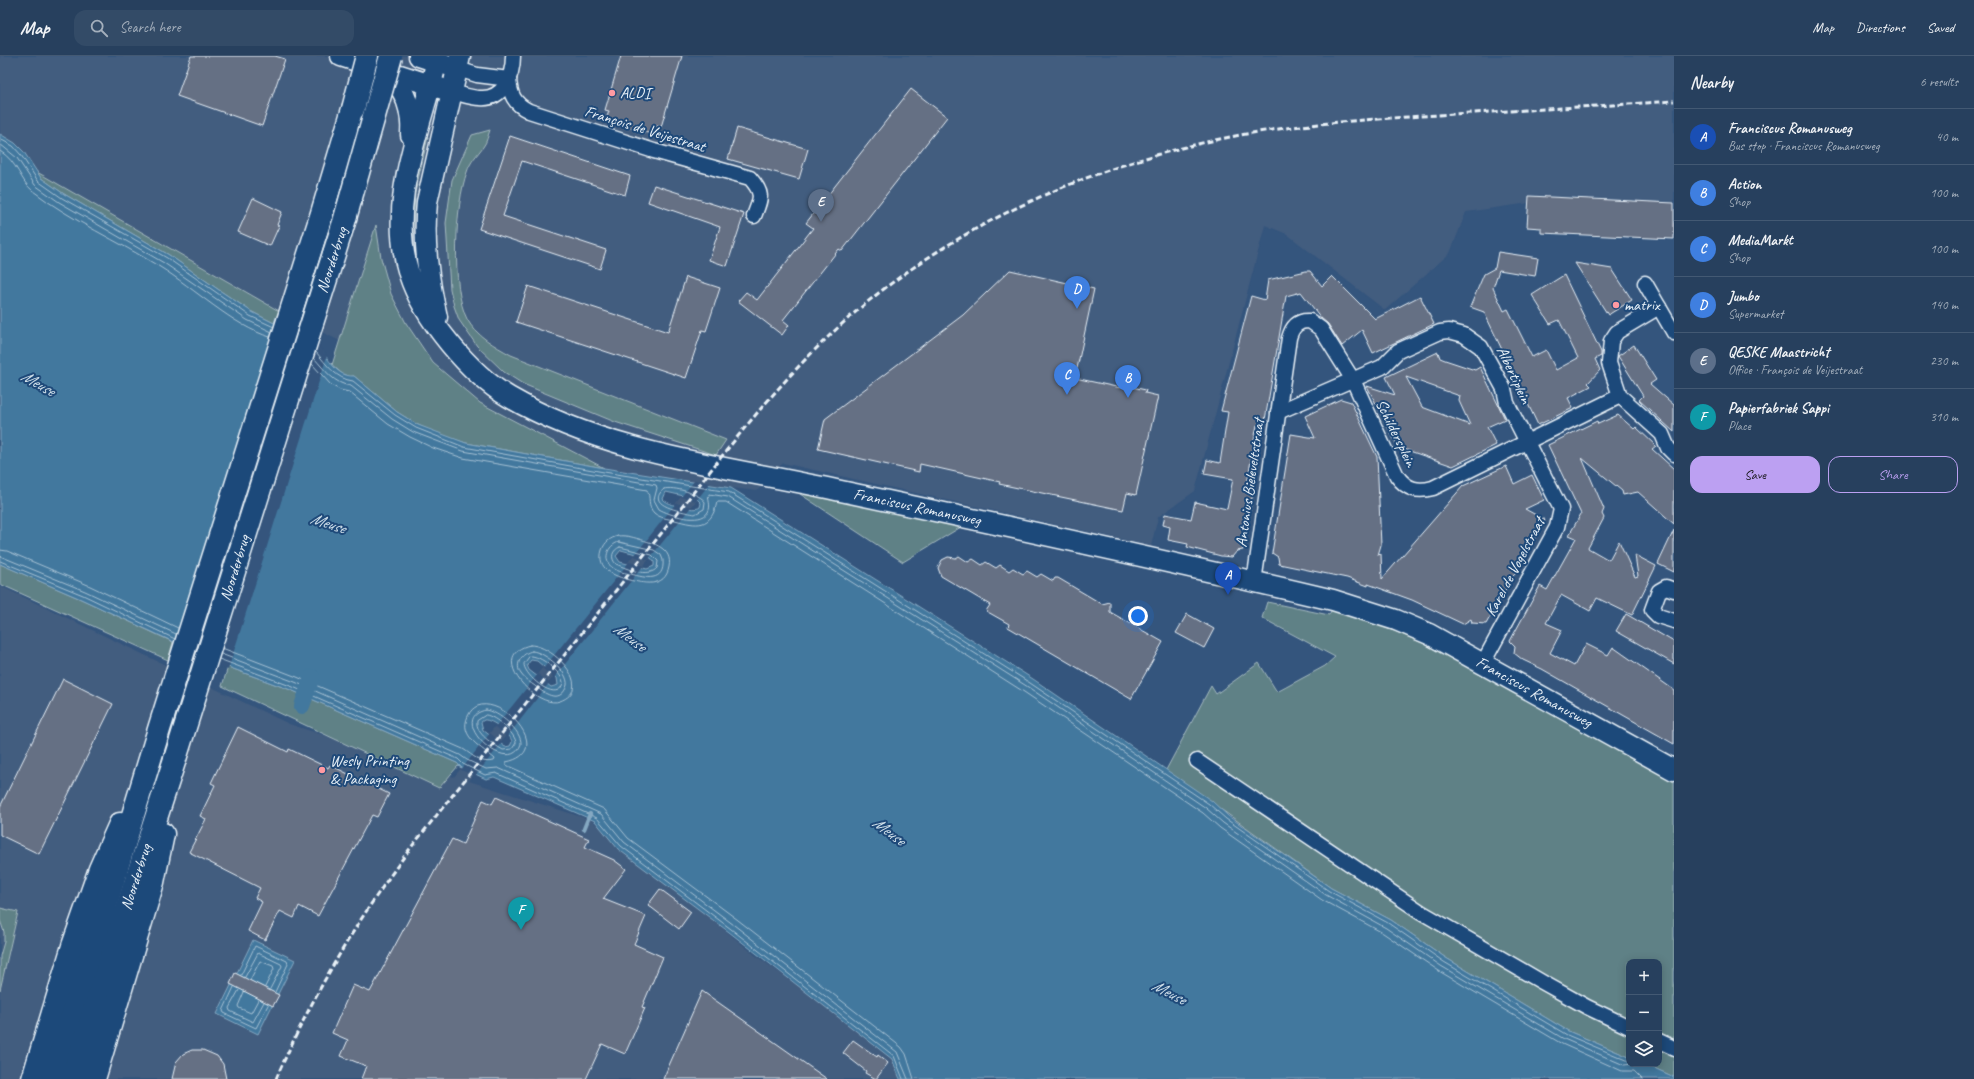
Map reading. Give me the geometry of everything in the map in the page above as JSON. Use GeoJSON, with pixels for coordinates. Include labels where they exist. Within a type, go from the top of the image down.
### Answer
{"type":"FeatureCollection","features":[{"type":"Feature","properties":{"kind":"main road","name":"Noorderbrug"},"geometry":{"type":"LineString","coordinates":[[53,1079],[142,785],[322,213],[367,56]]}},
{"type":"Feature","properties":{"kind":"main road","name":"Noorderbrug"},"geometry":{"type":"LineString","coordinates":[[72,1079],[175,759],[344,222],[391,64]]}},
{"type":"Feature","properties":{"kind":"main road"},"geometry":{"type":"LineString","coordinates":[[94,1079],[153,882],[167,814],[175,759]]}},
{"type":"Feature","properties":{"kind":"main road"},"geometry":{"type":"LineString","coordinates":[[33,1079],[73,946],[100,869],[116,831],[142,785]]}},
{"type":"Feature","properties":{"kind":"street"},"geometry":{"type":"LineString","coordinates":[[341,56],[391,64],[431,85],[452,92],[486,98],[499,93],[509,79],[513,56]]}},
{"type":"Feature","properties":{"kind":"street"},"geometry":{"type":"LineString","coordinates":[[432,58],[459,62],[477,75],[509,79]]}},
{"type":"Feature","properties":{"kind":"street","name":"Franciscus Romanusweg"},"geometry":{"type":"LineString","coordinates":[[432,58],[431,85],[407,172],[403,202],[404,253],[410,276],[416,290],[440,330],[476,373],[505,395],[567,425],[646,452],[795,481],[987,522],[1333,600],[1371,611],[1411,626],[1483,663],[1674,770]]}},
{"type":"Feature","properties":{"kind":"street","name":"Franciscus Romanusweg"},"geometry":{"type":"LineString","coordinates":[[440,330],[427,267],[425,224],[429,186],[459,62]]}},
{"type":"Feature","properties":{"kind":"street"},"geometry":{"type":"LineString","coordinates":[[391,64],[402,88],[411,114],[411,157]]}},
{"type":"Feature","properties":{"kind":"street","name":"François de Veijestraat"},"geometry":{"type":"LineString","coordinates":[[509,79],[512,97],[520,106],[529,112],[654,152],[750,178],[759,188],[760,198],[754,216]]}},
{"type":"Feature","properties":{"kind":"street"},"geometry":{"type":"LineString","coordinates":[[1645,283],[1674,332]]}},
{"type":"Feature","properties":{"kind":"street"},"geometry":{"type":"LineString","coordinates":[[1658,307],[1617,332],[1610,341],[1609,363],[1620,396],[1662,434],[1668,448],[1674,454]]}},
{"type":"Feature","properties":{"kind":"street","name":"Antonius Bieleveltstraat"},"geometry":{"type":"LineString","coordinates":[[1254,582],[1278,412],[1289,338],[1294,326],[1299,322],[1310,321],[1321,329],[1352,380],[1278,412]]}},
{"type":"Feature","properties":{"kind":"street","name":"Albertiplein"},"geometry":{"type":"LineString","coordinates":[[1352,380],[1382,367],[1398,351],[1440,332],[1457,332],[1470,338],[1482,347],[1504,389],[1507,403],[1527,442]]}},
{"type":"Feature","properties":{"kind":"street","name":"Schildersplein"},"geometry":{"type":"LineString","coordinates":[[1352,380],[1397,476],[1401,482],[1412,489],[1420,490],[1433,488],[1620,396]]}},
{"type":"Feature","properties":{"kind":"street","name":"Karel de Vogelstraat"},"geometry":{"type":"LineString","coordinates":[[1483,663],[1560,519],[1561,509],[1527,442]]}},
{"type":"Feature","properties":{"kind":"street"},"geometry":{"type":"LineString","coordinates":[[1674,590],[1666,587],[1659,591],[1652,610],[1658,616],[1674,621]]}},
{"type":"Feature","properties":{"kind":"street"},"geometry":{"type":"LineString","coordinates":[[1197,761],[1421,912],[1587,1007],[1626,1026]]}},
{"type":"Feature","properties":{"kind":"street"},"geometry":{"type":"LineString","coordinates":[[1662,1042],[1674,1048]]}},
{"type":"Feature","properties":{"kind":"shaded area"},"geometry":{"type":"Polygon","coordinates":[[[0,56],[1674,56],[1674,204],[1571,197],[1466,212],[1450,253],[1385,310],[1287,234],[1265,225],[1195,491],[1158,517],[1151,546],[783,463],[757,491],[709,485],[469,781],[591,820],[755,955],[893,1054],[901,1079],[0,1079],[0,586],[289,724],[454,777],[693,482],[604,468],[574,456],[279,311],[58,185],[0,147],[0,56]]]}},
{"type":"Feature","properties":{"kind":"green space"},"geometry":{"type":"Polygon","coordinates":[[[490,130],[484,145],[468,168],[460,204],[456,246],[462,305],[467,319],[475,331],[486,340],[511,355],[726,440],[716,455],[615,422],[523,384],[504,372],[477,346],[459,320],[454,306],[450,289],[446,223],[452,180],[472,135],[490,130]]]}},
{"type":"Feature","properties":{"kind":"green space"},"geometry":{"type":"Polygon","coordinates":[[[422,135],[428,137],[415,193],[413,228],[414,254],[408,228],[422,135]]]}},
{"type":"Feature","properties":{"kind":"green space"},"geometry":{"type":"Polygon","coordinates":[[[37,172],[279,311],[274,323],[252,312],[169,255],[64,194],[41,178],[37,172]]]}},
{"type":"Feature","properties":{"kind":"green space"},"geometry":{"type":"Polygon","coordinates":[[[376,225],[381,258],[391,294],[406,323],[433,363],[480,403],[604,468],[466,443],[439,434],[418,425],[397,412],[354,376],[346,377],[332,365],[376,225]]]}},
{"type":"Feature","properties":{"kind":"green space"},"geometry":{"type":"Polygon","coordinates":[[[797,492],[961,527],[903,562],[797,492]]]}},
{"type":"Feature","properties":{"kind":"green space"},"geometry":{"type":"Polygon","coordinates":[[[0,564],[81,599],[173,642],[168,660],[0,584],[0,564]]]}},
{"type":"Feature","properties":{"kind":"green space"},"geometry":{"type":"Polygon","coordinates":[[[1267,602],[1329,615],[1332,609],[1377,624],[1465,663],[1549,709],[1674,782],[1674,1077],[1652,1067],[1662,1067],[1662,959],[1626,959],[1626,1056],[1568,1031],[1446,958],[1391,920],[1331,888],[1166,770],[1211,686],[1216,694],[1259,663],[1277,692],[1325,666],[1335,657],[1262,618],[1267,602]]]}},
{"type":"Feature","properties":{"kind":"green space"},"geometry":{"type":"Polygon","coordinates":[[[228,667],[291,690],[457,763],[463,768],[458,766],[439,788],[222,686],[228,667]]]}},
{"type":"Feature","properties":{"kind":"green space"},"geometry":{"type":"Polygon","coordinates":[[[0,908],[18,912],[0,990],[0,956],[4,942],[4,932],[0,920],[0,908]]]}},
{"type":"Feature","properties":{"kind":"water","name":"Meuse"},"geometry":{"type":"Polygon","coordinates":[[[0,134],[15,143],[24,152],[41,178],[64,194],[169,255],[252,312],[274,323],[276,317],[287,323],[285,331],[314,344],[341,373],[354,376],[397,412],[418,425],[466,443],[604,468],[731,488],[1033,679],[1212,801],[1228,816],[1331,888],[1391,920],[1446,958],[1568,1031],[1626,1056],[1626,1067],[1652,1067],[1674,1077],[1674,1079],[900,1079],[892,1059],[729,932],[618,849],[595,821],[494,777],[486,779],[458,766],[461,767],[457,763],[291,690],[228,667],[81,599],[0,564],[0,134]],[[666,492],[663,499],[670,503],[693,509],[700,507],[701,503],[697,499],[666,492]],[[621,550],[616,556],[620,562],[647,569],[654,566],[654,562],[651,558],[621,550]],[[531,660],[527,665],[529,670],[551,687],[558,685],[557,678],[537,661],[531,660]],[[484,720],[481,722],[483,730],[505,747],[510,746],[512,742],[511,739],[501,728],[492,722],[484,720]]]}},
{"type":"Feature","properties":{"kind":"water"},"geometry":{"type":"Polygon","coordinates":[[[253,940],[295,960],[258,1034],[217,1014],[253,940]]]}},
{"type":"Feature","properties":{"kind":"pier"},"geometry":{"type":"Polygon","coordinates":[[[277,316],[288,322],[290,333],[297,333],[316,343],[327,356],[228,670],[174,645],[277,316]]]}},
{"type":"Feature","properties":{"kind":"pier"},"geometry":{"type":"Polygon","coordinates":[[[695,480],[710,483],[696,501],[681,497],[695,480]]]}},
{"type":"Feature","properties":{"kind":"pier"},"geometry":{"type":"Polygon","coordinates":[[[676,503],[691,507],[648,560],[634,556],[676,503]]]}},
{"type":"Feature","properties":{"kind":"pier"},"geometry":{"type":"Polygon","coordinates":[[[629,562],[643,566],[554,678],[543,669],[629,562]]]}},
{"type":"Feature","properties":{"kind":"pier"},"geometry":{"type":"Polygon","coordinates":[[[538,674],[549,683],[507,737],[495,727],[538,674]]]}},
{"type":"Feature","properties":{"kind":"pier"},"geometry":{"type":"Polygon","coordinates":[[[490,733],[502,743],[475,776],[461,770],[490,733]]]}},
{"type":"Feature","properties":{"kind":"building"},"geometry":{"type":"Polygon","coordinates":[[[191,56],[275,56],[285,59],[262,126],[177,96],[191,56]]]}},
{"type":"Feature","properties":{"kind":"building"},"geometry":{"type":"Polygon","coordinates":[[[621,56],[682,56],[661,127],[657,126],[654,135],[606,120],[609,111],[605,110],[621,56]]]}},
{"type":"Feature","properties":{"kind":"building"},"geometry":{"type":"Polygon","coordinates":[[[911,89],[947,117],[842,251],[839,249],[783,320],[789,325],[782,335],[738,301],[746,292],[757,300],[813,228],[806,223],[911,89]]]}},
{"type":"Feature","properties":{"kind":"building"},"geometry":{"type":"Polygon","coordinates":[[[737,128],[808,149],[799,179],[728,159],[737,128]]]}},
{"type":"Feature","properties":{"kind":"building"},"geometry":{"type":"Polygon","coordinates":[[[510,136],[630,176],[625,195],[522,161],[503,216],[606,250],[600,269],[479,229],[510,136]]]}},
{"type":"Feature","properties":{"kind":"building"},"geometry":{"type":"Polygon","coordinates":[[[654,185],[744,214],[727,266],[709,260],[720,227],[648,202],[654,185]]]}},
{"type":"Feature","properties":{"kind":"building"},"geometry":{"type":"Polygon","coordinates":[[[1529,196],[1674,203],[1674,239],[1541,233],[1541,228],[1527,227],[1529,196]]]}},
{"type":"Feature","properties":{"kind":"building"},"geometry":{"type":"Polygon","coordinates":[[[253,198],[282,212],[277,225],[279,226],[270,246],[238,232],[253,198]]]}},
{"type":"Feature","properties":{"kind":"building"},"geometry":{"type":"Polygon","coordinates":[[[1498,252],[1538,258],[1535,276],[1499,270],[1493,288],[1504,311],[1508,309],[1532,357],[1546,350],[1556,370],[1578,358],[1559,320],[1550,324],[1532,295],[1564,275],[1601,352],[1601,356],[1595,359],[1600,370],[1588,383],[1591,386],[1568,398],[1573,408],[1538,425],[1484,312],[1470,307],[1484,274],[1495,268],[1498,252]]]}},
{"type":"Feature","properties":{"kind":"building"},"geometry":{"type":"Polygon","coordinates":[[[1575,263],[1612,269],[1632,300],[1608,315],[1575,263]]]}},
{"type":"Feature","properties":{"kind":"building"},"geometry":{"type":"Polygon","coordinates":[[[1010,270],[1094,289],[1075,378],[1121,388],[1122,385],[1146,390],[1145,393],[1158,396],[1136,495],[1127,493],[1123,510],[999,484],[1000,482],[920,464],[919,472],[818,449],[825,419],[963,315],[1010,270]]]}},
{"type":"Feature","properties":{"kind":"building"},"geometry":{"type":"Polygon","coordinates":[[[1310,271],[1322,286],[1332,276],[1375,319],[1420,296],[1434,324],[1373,353],[1362,330],[1342,346],[1328,324],[1321,318],[1301,292],[1286,296],[1264,426],[1257,425],[1254,441],[1247,485],[1254,486],[1243,550],[1237,551],[1232,557],[1221,556],[1187,547],[1188,544],[1168,540],[1170,527],[1163,525],[1165,514],[1191,519],[1195,502],[1227,509],[1233,479],[1204,474],[1207,460],[1220,463],[1228,412],[1221,411],[1251,296],[1265,300],[1268,280],[1310,271]]]}},
{"type":"Feature","properties":{"kind":"building"},"geometry":{"type":"Polygon","coordinates":[[[686,277],[720,288],[706,331],[702,330],[686,378],[516,322],[528,286],[668,332],[686,277]]]}},
{"type":"Feature","properties":{"kind":"building"},"geometry":{"type":"Polygon","coordinates":[[[1634,345],[1656,380],[1650,384],[1674,405],[1674,432],[1639,400],[1643,396],[1618,356],[1634,345]]]}},
{"type":"Feature","properties":{"kind":"building"},"geometry":{"type":"Polygon","coordinates":[[[1438,352],[1440,358],[1445,360],[1475,370],[1480,367],[1505,419],[1487,427],[1496,445],[1453,466],[1398,447],[1367,386],[1395,395],[1386,377],[1438,352]],[[1406,377],[1422,407],[1470,425],[1459,401],[1460,396],[1406,377]]]}},
{"type":"Feature","properties":{"kind":"building"},"geometry":{"type":"Polygon","coordinates":[[[1341,399],[1351,402],[1377,457],[1381,545],[1378,555],[1381,554],[1382,579],[1463,486],[1506,466],[1514,484],[1532,475],[1544,500],[1525,509],[1545,520],[1486,624],[1472,623],[1471,619],[1463,624],[1412,600],[1368,584],[1368,586],[1347,578],[1279,564],[1278,557],[1272,553],[1291,434],[1315,438],[1305,416],[1341,399]]]}},
{"type":"Feature","properties":{"kind":"building"},"geometry":{"type":"Polygon","coordinates":[[[1618,415],[1634,429],[1636,427],[1656,446],[1652,449],[1674,469],[1674,524],[1638,492],[1623,495],[1622,491],[1582,458],[1604,509],[1602,514],[1604,518],[1588,548],[1609,560],[1619,541],[1635,577],[1638,576],[1635,555],[1656,566],[1632,615],[1597,598],[1590,611],[1561,595],[1546,623],[1562,630],[1550,653],[1574,666],[1586,644],[1608,655],[1613,647],[1674,690],[1674,744],[1542,669],[1523,660],[1514,653],[1515,646],[1510,641],[1540,586],[1547,590],[1576,538],[1569,535],[1581,514],[1548,445],[1597,421],[1598,424],[1618,415]]]}},
{"type":"Feature","properties":{"kind":"building"},"geometry":{"type":"Polygon","coordinates":[[[1674,530],[1674,572],[1658,564],[1674,530]]]}},
{"type":"Feature","properties":{"kind":"building"},"geometry":{"type":"Polygon","coordinates":[[[959,556],[968,562],[973,559],[982,565],[986,562],[996,568],[1000,565],[1009,571],[1013,568],[1023,574],[1027,571],[1037,577],[1041,574],[1053,581],[1055,578],[1058,578],[1102,604],[1110,602],[1110,612],[1163,642],[1131,699],[1008,627],[1009,624],[986,611],[990,605],[941,576],[938,568],[942,560],[948,557],[956,558],[959,556]]]}},
{"type":"Feature","properties":{"kind":"building"},"geometry":{"type":"Polygon","coordinates":[[[1187,614],[1214,629],[1204,648],[1176,633],[1187,614]]]}},
{"type":"Feature","properties":{"kind":"building"},"geometry":{"type":"Polygon","coordinates":[[[1626,614],[1674,642],[1674,664],[1616,631],[1626,614]]]}},
{"type":"Feature","properties":{"kind":"building"},"geometry":{"type":"Polygon","coordinates":[[[63,679],[113,704],[39,854],[0,835],[0,807],[63,679]]]}},
{"type":"Feature","properties":{"kind":"building"},"geometry":{"type":"Polygon","coordinates":[[[238,727],[288,752],[289,749],[328,768],[330,765],[389,794],[377,817],[372,815],[318,916],[299,906],[294,918],[280,911],[265,940],[248,931],[262,902],[255,898],[260,888],[189,852],[206,819],[200,816],[215,785],[211,783],[238,727]]]}},
{"type":"Feature","properties":{"kind":"building"},"geometry":{"type":"Polygon","coordinates":[[[496,797],[589,839],[585,847],[614,860],[626,869],[603,899],[646,916],[634,944],[663,957],[642,1007],[645,1008],[625,1054],[602,1044],[586,1079],[361,1079],[366,1066],[341,1056],[348,1040],[332,1033],[353,985],[370,992],[452,839],[463,844],[483,800],[492,804],[496,797]]]}},
{"type":"Feature","properties":{"kind":"building"},"geometry":{"type":"Polygon","coordinates":[[[660,889],[691,912],[679,929],[648,905],[660,889]]]}},
{"type":"Feature","properties":{"kind":"building"},"geometry":{"type":"Polygon","coordinates":[[[235,973],[279,995],[273,1006],[230,984],[235,973]]]}},
{"type":"Feature","properties":{"kind":"building"},"geometry":{"type":"Polygon","coordinates":[[[702,991],[827,1079],[663,1079],[702,991]]]}},
{"type":"Feature","properties":{"kind":"building"},"geometry":{"type":"Polygon","coordinates":[[[853,1040],[888,1063],[876,1079],[865,1073],[866,1071],[843,1053],[853,1040]]]}},
{"type":"Feature","properties":{"kind":"building"},"geometry":{"type":"Polygon","coordinates":[[[192,1050],[203,1050],[217,1056],[223,1064],[226,1079],[172,1079],[176,1062],[183,1054],[192,1050]]]}},
{"type":"Feature","properties":{"kind":"waterway"},"geometry":{"type":"LineString","coordinates":[[302,706],[312,677]]}},
{"type":"Feature","properties":{"kind":"waterway"},"geometry":{"type":"LineString","coordinates":[[584,829],[590,814]]}},
{"type":"Feature","properties":{"kind":"railway"},"geometry":{"type":"LineString","coordinates":[[276,1079],[304,1018],[336,961],[370,905],[409,850],[732,444],[777,390],[826,339],[868,302],[912,268],[959,238],[1060,188],[1112,169],[1166,152],[1220,139],[1307,125],[1366,120],[1674,101]]}},
{"type":"Feature","properties":{"kind":"place","name":"ALDI"},"geometry":{"type":"Point","coordinates":[612,93]}},
{"type":"Feature","properties":{"kind":"place","name":"QESKE Maastricht"},"geometry":{"type":"Point","coordinates":[821,222]}},
{"type":"Feature","properties":{"kind":"place","name":"matrix"},"geometry":{"type":"Point","coordinates":[1616,305]}},
{"type":"Feature","properties":{"kind":"place","name":"Jumbo"},"geometry":{"type":"Point","coordinates":[1077,309]}},
{"type":"Feature","properties":{"kind":"place","name":"MediaMarkt"},"geometry":{"type":"Point","coordinates":[1067,395]}},
{"type":"Feature","properties":{"kind":"place","name":"Action"},"geometry":{"type":"Point","coordinates":[1128,398]}},
{"type":"Feature","properties":{"kind":"place","name":"Franciscus Romanusweg"},"geometry":{"type":"Point","coordinates":[1228,595]}},
{"type":"Feature","properties":{"kind":"place","name":"Wesly Printing & Packaging"},"geometry":{"type":"Point","coordinates":[322,770]}},
{"type":"Feature","properties":{"kind":"place","name":"Papierfabriek Sappi"},"geometry":{"type":"Point","coordinates":[521,930]}}]}
